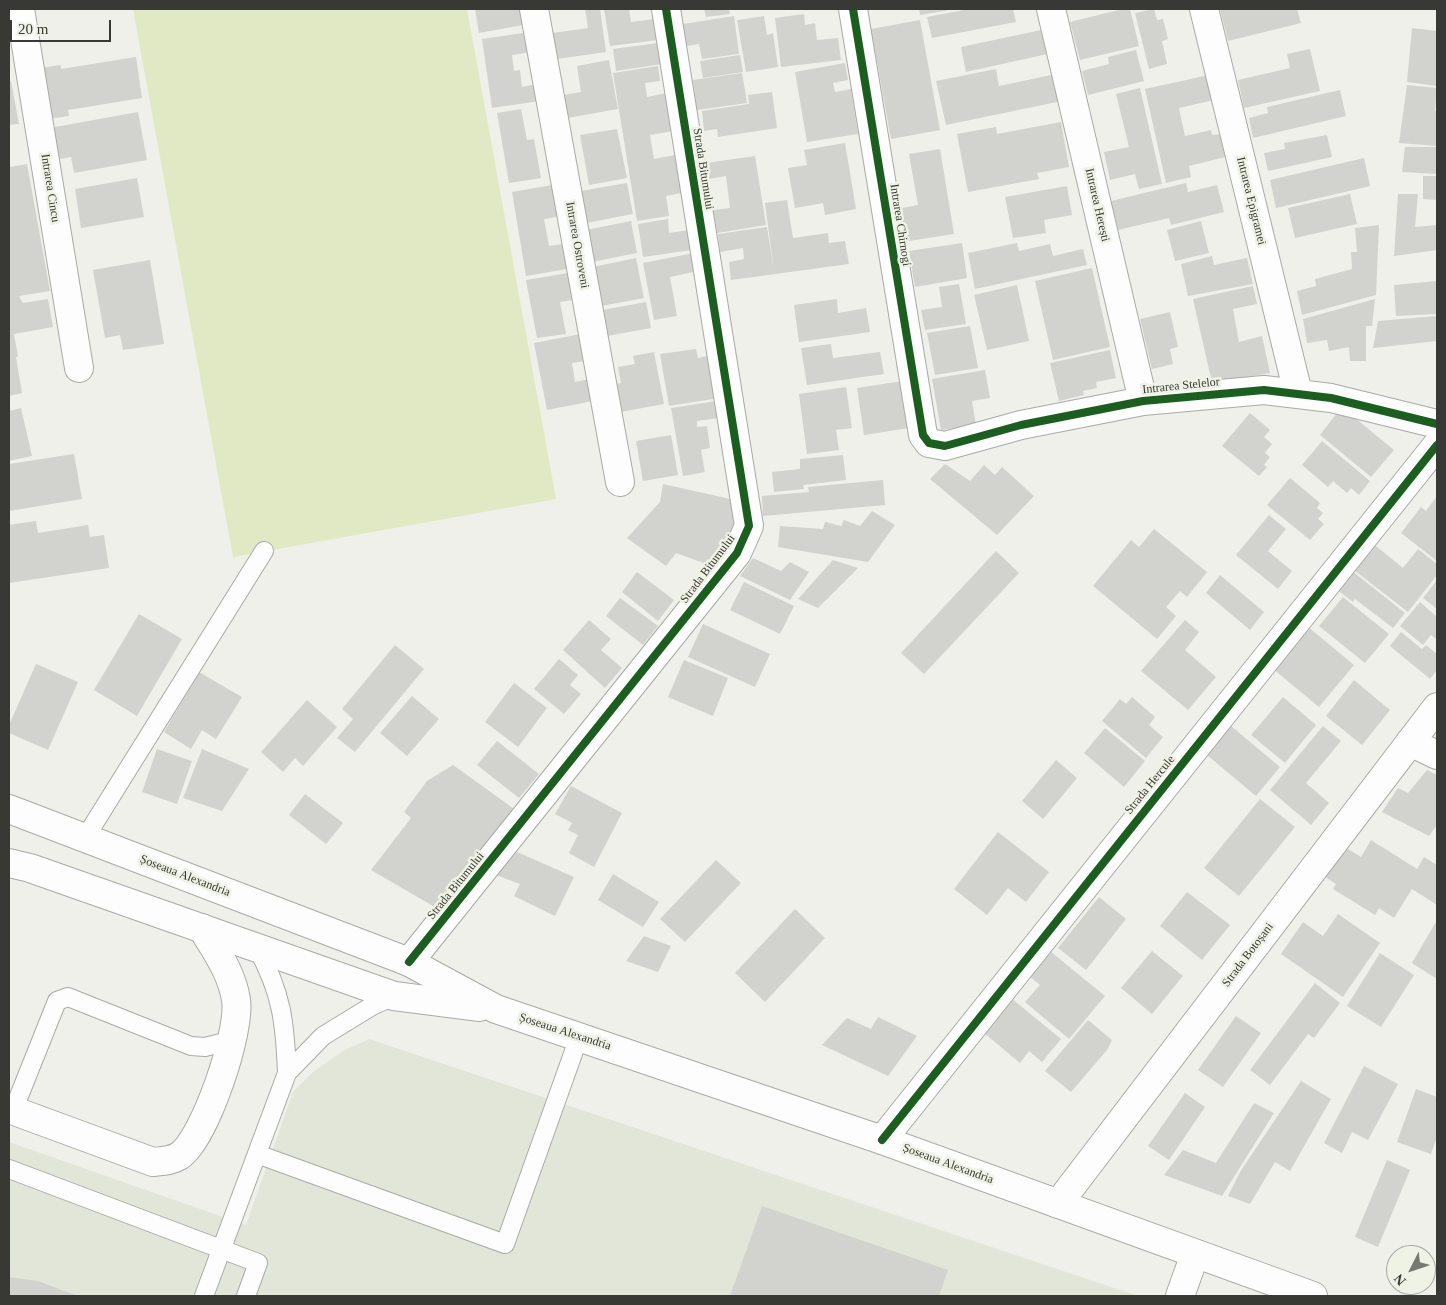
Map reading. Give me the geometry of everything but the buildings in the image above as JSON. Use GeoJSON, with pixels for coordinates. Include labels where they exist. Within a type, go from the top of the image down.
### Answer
{"type":"FeatureCollection","features":[{"type":"Feature","properties":{"kind":"street","name":"Intrarea Cincu"},"geometry":{"type":"LineString","coordinates":[[20,9],[79,368]]}},
{"type":"Feature","properties":{"kind":"street","name":"Intrarea Ostroveni"},"geometry":{"type":"LineString","coordinates":[[534,9],[620,482]]}},
{"type":"Feature","properties":{"kind":"street","name":"Strada Bitumului"},"geometry":{"type":"LineString","coordinates":[[410,962],[737,553],[749,526],[666,9]]}},
{"type":"Feature","properties":{"kind":"street","name":"Intrarea Chirnogi"},"geometry":{"type":"LineString","coordinates":[[853,9],[923,435],[929,443]]}},
{"type":"Feature","properties":{"kind":"street","name":"Intrarea Herești"},"geometry":{"type":"LineString","coordinates":[[1051,9],[1142,401]]}},
{"type":"Feature","properties":{"kind":"street","name":"Intrarea Epigramei"},"geometry":{"type":"LineString","coordinates":[[1204,9],[1298,393]]}},
{"type":"Feature","properties":{"kind":"street","name":"Intrarea Stelelor"},"geometry":{"type":"LineString","coordinates":[[929,443],[944,446],[1021,425],[1142,401],[1245,391],[1298,393],[1373,407],[1437,424]]}},
{"type":"Feature","properties":{"kind":"street","name":"Strada Hercule"},"geometry":{"type":"LineString","coordinates":[[882,1140],[1437,446]]}},
{"type":"Feature","properties":{"kind":"street","name":"Strada Botoșani"},"geometry":{"type":"LineString","coordinates":[[1058,1204],[1437,707]]}},
{"type":"Feature","properties":{"kind":"street"},"geometry":{"type":"LineString","coordinates":[[1410,742],[1437,755]]}},
{"type":"Feature","properties":{"kind":"street","name":"Șoseaua Alexandria"},"geometry":{"type":"LineString","coordinates":[[9,809],[410,962],[496,1009],[882,1140],[1313,1296]]}},
{"type":"Feature","properties":{"kind":"street","name":"Șoseaua Alexandria"},"geometry":{"type":"LineString","coordinates":[[9,863],[30,868],[394,996],[496,1009]]}},
{"type":"Feature","properties":{"kind":"street"},"geometry":{"type":"LineString","coordinates":[[11,1110],[153,1162],[166,1161],[180,1155],[198,1134],[233,1040],[237,1016],[233,984],[202,928]]}},
{"type":"Feature","properties":{"kind":"street"},"geometry":{"type":"LineString","coordinates":[[1180,1296],[1195,1254]]}},
{"type":"Feature","properties":{"kind":"lane"},"geometry":{"type":"LineString","coordinates":[[85,838],[264,552]]}},
{"type":"Feature","properties":{"kind":"lane"},"geometry":{"type":"LineString","coordinates":[[256,948],[278,994],[284,1023],[287,1073]]}},
{"type":"Feature","properties":{"kind":"lane"},"geometry":{"type":"LineString","coordinates":[[204,1296],[287,1073],[323,1036],[372,1006],[394,996]]}},
{"type":"Feature","properties":{"kind":"lane"},"geometry":{"type":"LineString","coordinates":[[11,1110],[57,1001],[62,997],[68,997],[191,1046],[205,1047],[233,1040]]}},
{"type":"Feature","properties":{"kind":"lane"},"geometry":{"type":"LineString","coordinates":[[256,1154],[505,1244],[579,1037]]}},
{"type":"Feature","properties":{"kind":"lane"},"geometry":{"type":"LineString","coordinates":[[9,1169],[258,1263],[246,1296]]}},
{"type":"Feature","properties":{"kind":"shaded area"},"geometry":{"type":"Polygon","coordinates":[[[369,1039],[1135,1295],[9,1296],[9,1142],[246,1225],[293,1092],[313,1072],[343,1051],[369,1039]]]}},
{"type":"Feature","properties":{"kind":"green space"},"geometry":{"type":"Polygon","coordinates":[[[133,9],[467,9],[556,499],[233,557],[133,9]]]}},
{"type":"Feature","properties":{"kind":"cycle path"},"geometry":{"type":"LineString","coordinates":[[409,962],[737,553],[749,526],[666,9]]}},
{"type":"Feature","properties":{"kind":"cycle path"},"geometry":{"type":"LineString","coordinates":[[853,9],[923,435],[929,443],[945,446],[1021,425],[1143,401],[1264,390],[1331,398],[1437,424]]}},
{"type":"Feature","properties":{"kind":"cycle path"},"geometry":{"type":"LineString","coordinates":[[882,1140],[1437,445]]}}]}
